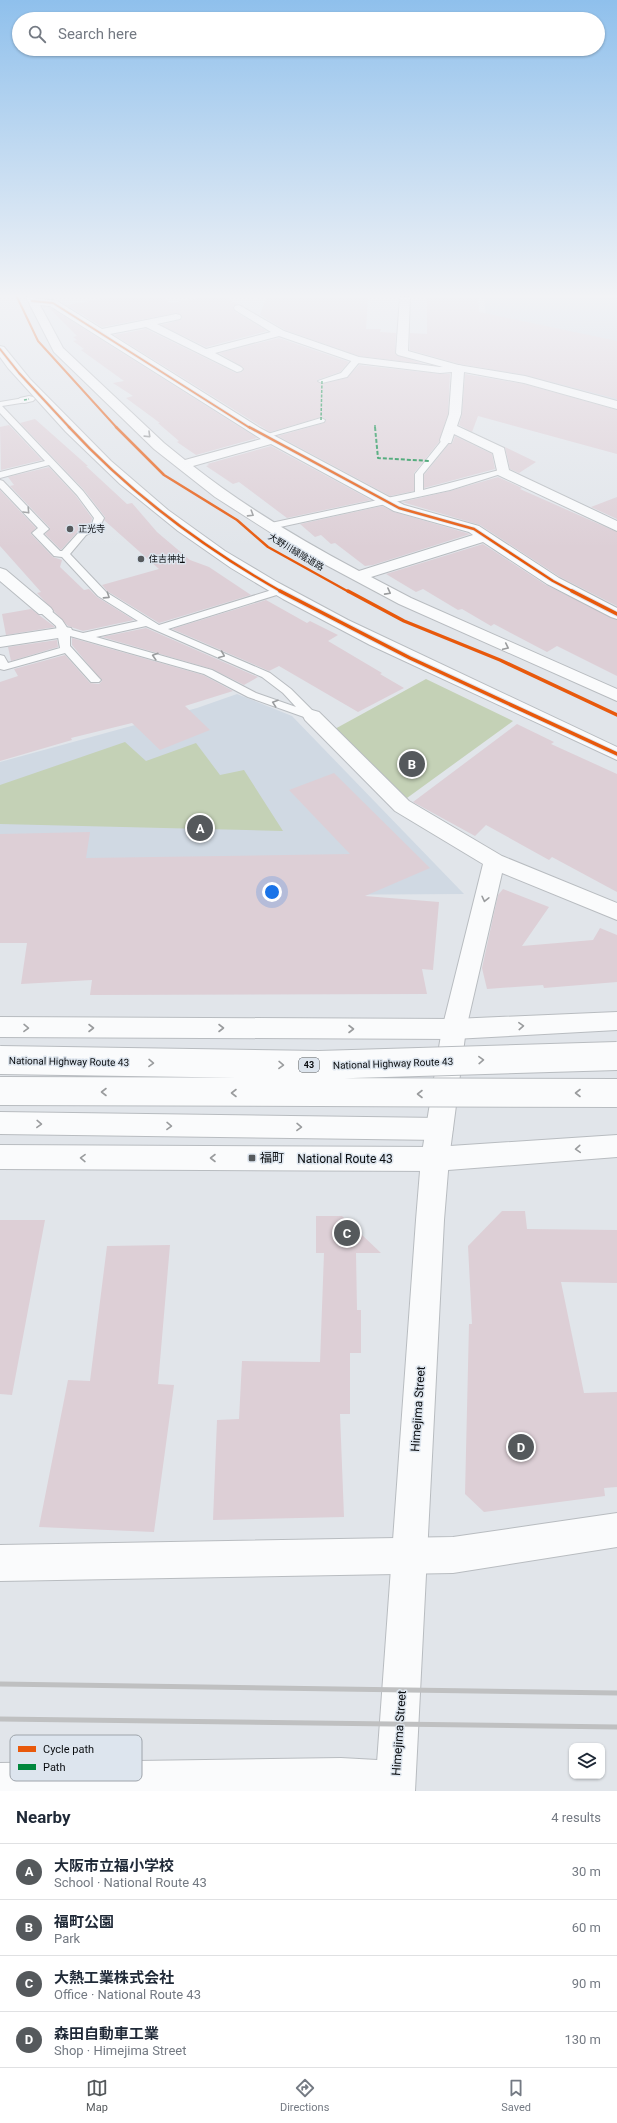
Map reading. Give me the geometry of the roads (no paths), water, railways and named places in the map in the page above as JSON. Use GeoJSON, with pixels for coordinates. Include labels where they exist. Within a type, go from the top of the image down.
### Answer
{"type":"FeatureCollection","features":[{"type":"Feature","properties":{"kind":"main road"},"geometry":{"type":"LineString","coordinates":[[25,381],[75,435],[144,498],[204,544],[279,591],[465,685],[617,754]]}},
{"type":"Feature","properties":{"kind":"main road"},"geometry":{"type":"LineString","coordinates":[[90,381],[159,446],[182,465],[220,494],[303,547],[405,601],[617,696]]}},
{"type":"Feature","properties":{"kind":"main road"},"geometry":{"type":"LineString","coordinates":[[177,381],[269,438],[399,508],[474,529],[553,581],[617,614]]}},
{"type":"Feature","properties":{"kind":"main road"},"geometry":{"type":"LineString","coordinates":[[446,441],[455,414],[457,381]]}},
{"type":"Feature","properties":{"kind":"main road"},"geometry":{"type":"LineString","coordinates":[[527,381],[617,405]]}},
{"type":"Feature","properties":{"kind":"main road"},"geometry":{"type":"LineString","coordinates":[[451,428],[499,451],[503,472],[617,527]]}},
{"type":"Feature","properties":{"kind":"main road"},"geometry":{"type":"LineString","coordinates":[[182,465],[269,438]]}},
{"type":"Feature","properties":{"kind":"main road"},"geometry":{"type":"LineString","coordinates":[[358,576],[486,536]]}},
{"type":"Feature","properties":{"kind":"main road"},"geometry":{"type":"LineString","coordinates":[[0,573],[45,611]]}},
{"type":"Feature","properties":{"kind":"main road"},"geometry":{"type":"LineString","coordinates":[[0,642],[65,632]]}},
{"type":"Feature","properties":{"kind":"main road"},"geometry":{"type":"LineString","coordinates":[[312,716],[402,806],[494,861],[617,912]]}},
{"type":"Feature","properties":{"kind":"main road","name":"Himejima Street"},"geometry":{"type":"LineString","coordinates":[[395,1786],[409,1556],[438,1144],[454,1029],[494,861]]}},
{"type":"Feature","properties":{"kind":"main road"},"geometry":{"type":"LineString","coordinates":[[0,1027],[454,1029],[617,1021]]}},
{"type":"Feature","properties":{"kind":"main road","name":"National Highway Route 43"},"geometry":{"type":"LineString","coordinates":[[0,1060],[319,1065],[617,1056]]}},
{"type":"Feature","properties":{"kind":"main road"},"geometry":{"type":"LineString","coordinates":[[0,1091],[617,1093]]}},
{"type":"Feature","properties":{"kind":"main road"},"geometry":{"type":"LineString","coordinates":[[0,1123],[438,1144]]}},
{"type":"Feature","properties":{"kind":"main road","name":"National Route 43"},"geometry":{"type":"LineString","coordinates":[[0,1156],[438,1144],[617,1146]]}},
{"type":"Feature","properties":{"kind":"main road"},"geometry":{"type":"LineString","coordinates":[[0,1563],[453,1555],[617,1530]]}},
{"type":"Feature","properties":{"kind":"main road"},"geometry":{"type":"LineString","coordinates":[[142,1781],[341,1778],[395,1786]]}},
{"type":"Feature","properties":{"kind":"main road"},"geometry":{"type":"LineString","coordinates":[[0,1783],[136,1781]]}},
{"type":"Feature","properties":{"kind":"lane"},"geometry":{"type":"LineString","coordinates":[[0,404],[27,399]]}},
{"type":"Feature","properties":{"kind":"lane"},"geometry":{"type":"LineString","coordinates":[[0,408],[10,425],[51,462],[80,493],[99,518],[96,526],[83,533],[65,554]]}},
{"type":"Feature","properties":{"kind":"lane"},"geometry":{"type":"LineString","coordinates":[[269,438],[321,420]]}},
{"type":"Feature","properties":{"kind":"lane"},"geometry":{"type":"LineString","coordinates":[[419,494],[419,474],[446,441]]}},
{"type":"Feature","properties":{"kind":"lane"},"geometry":{"type":"LineString","coordinates":[[0,475],[51,462]]}},
{"type":"Feature","properties":{"kind":"lane"},"geometry":{"type":"LineString","coordinates":[[271,526],[419,494],[503,472]]}},
{"type":"Feature","properties":{"kind":"lane"},"geometry":{"type":"LineString","coordinates":[[0,483],[44,529],[37,533],[57,554],[65,554],[102,594],[158,629],[266,675],[287,691],[312,716]]}},
{"type":"Feature","properties":{"kind":"lane"},"geometry":{"type":"LineString","coordinates":[[158,629],[279,591]]}},
{"type":"Feature","properties":{"kind":"lane"},"geometry":{"type":"LineString","coordinates":[[45,611],[58,622],[65,632],[65,646],[96,680]]}},
{"type":"Feature","properties":{"kind":"lane"},"geometry":{"type":"LineString","coordinates":[[82,637],[149,622]]}},
{"type":"Feature","properties":{"kind":"lane"},"geometry":{"type":"LineString","coordinates":[[65,632],[149,654],[208,672],[252,695],[312,716]]}},
{"type":"Feature","properties":{"kind":"lane"},"geometry":{"type":"LineString","coordinates":[[0,658],[4,667],[68,649]]}},
{"type":"Feature","properties":{"kind":"railway"},"geometry":{"type":"LineString","coordinates":[[0,1684],[617,1693]]}},
{"type":"Feature","properties":{"kind":"railway"},"geometry":{"type":"LineString","coordinates":[[0,1719],[617,1727]]}},
{"type":"Feature","properties":{"kind":"place","name":"正光寺"},"geometry":{"type":"Point","coordinates":[70,529]}},
{"type":"Feature","properties":{"kind":"place","name":"住吉神社"},"geometry":{"type":"Point","coordinates":[141,559]}},
{"type":"Feature","properties":{"kind":"place","name":"福町公園"},"geometry":{"type":"Point","coordinates":[412,764]}},
{"type":"Feature","properties":{"kind":"place","name":"大阪市立福小学校"},"geometry":{"type":"Point","coordinates":[200,828]}},
{"type":"Feature","properties":{"kind":"place","name":"福町"},"geometry":{"type":"Point","coordinates":[252,1158]}},
{"type":"Feature","properties":{"kind":"place","name":"大熱工業株式会社"},"geometry":{"type":"Point","coordinates":[347,1233]}},
{"type":"Feature","properties":{"kind":"place","name":"森田自動車工業"},"geometry":{"type":"Point","coordinates":[521,1447]}}]}
